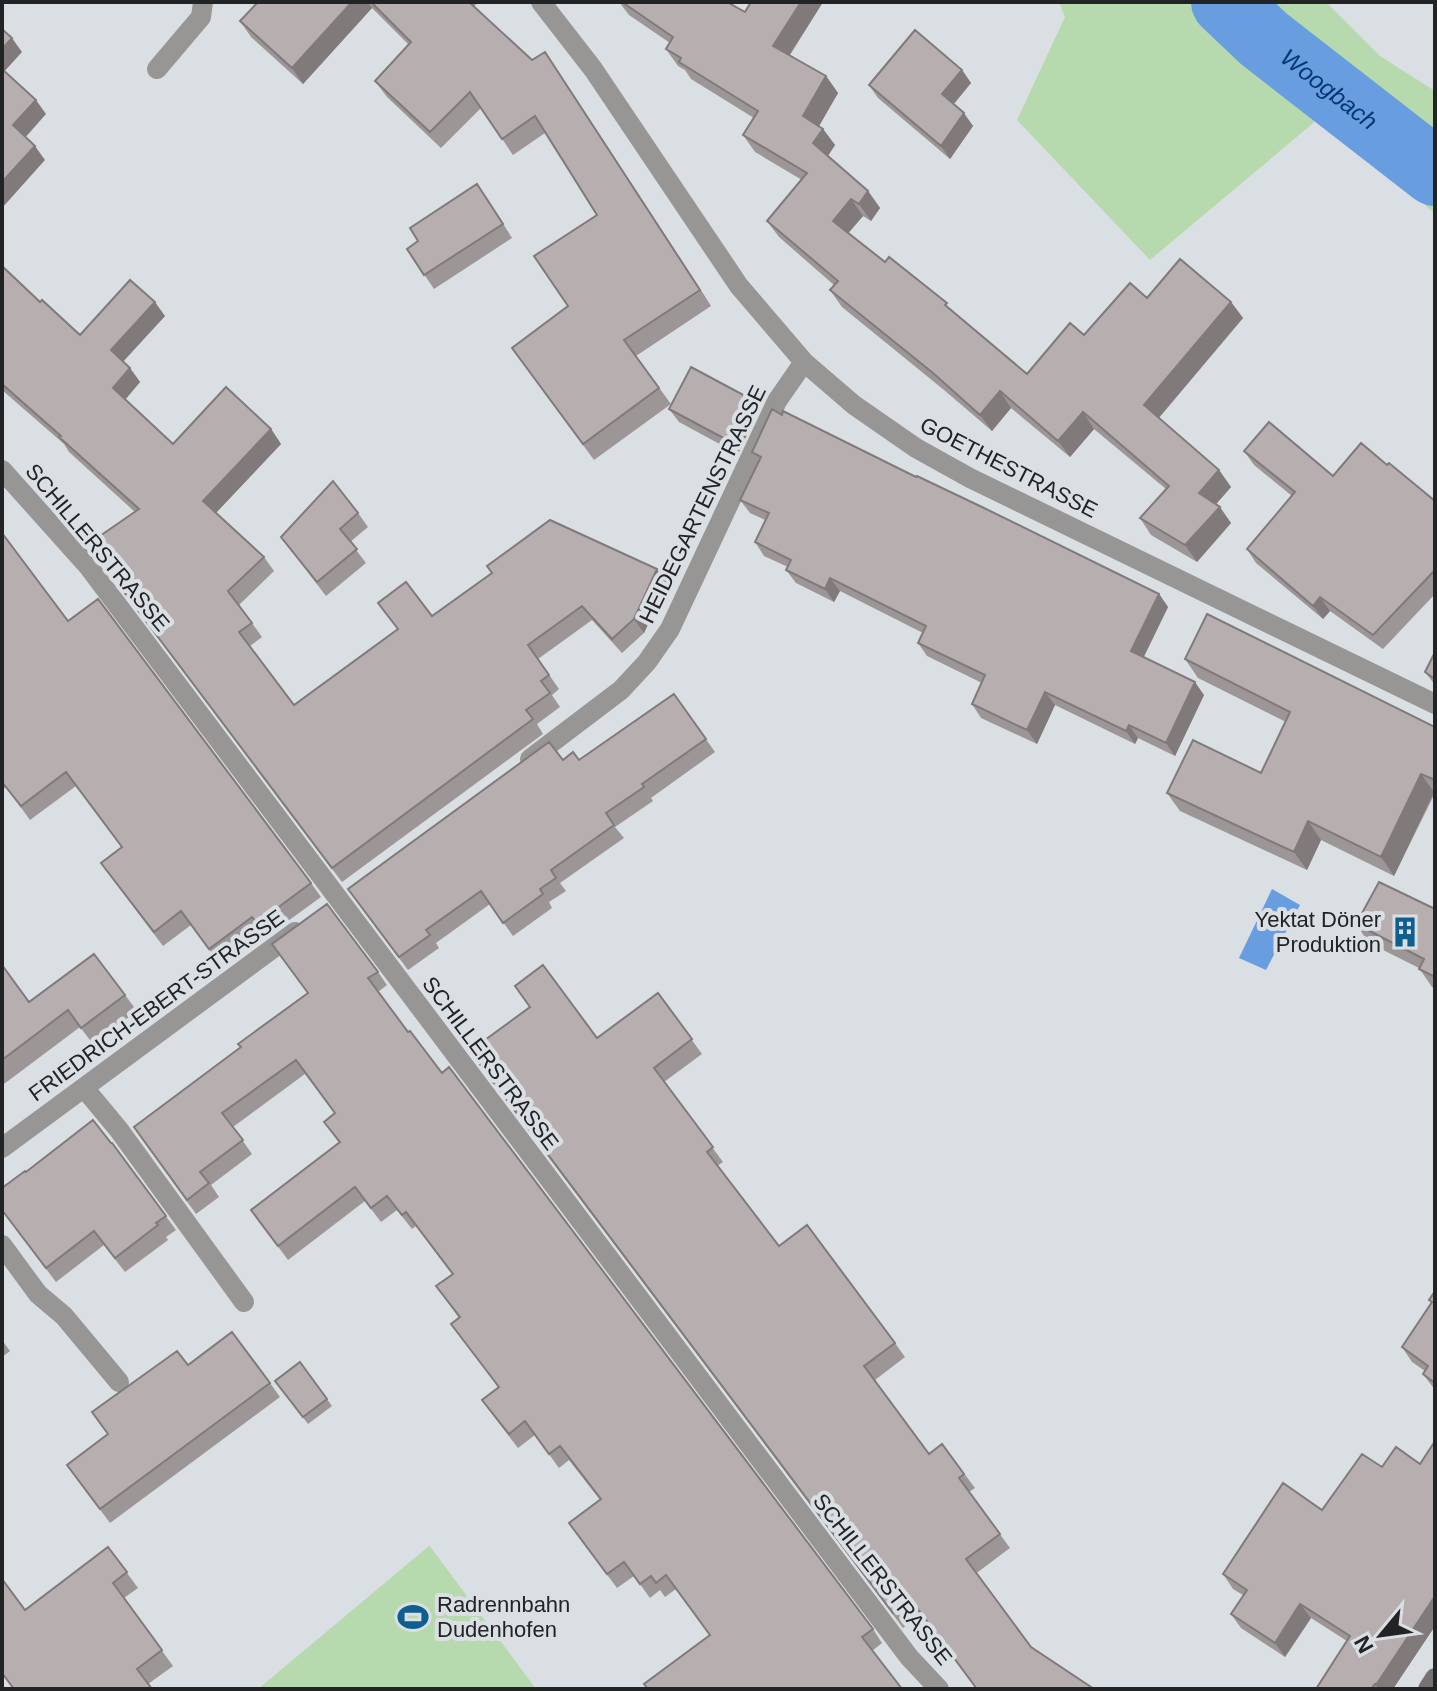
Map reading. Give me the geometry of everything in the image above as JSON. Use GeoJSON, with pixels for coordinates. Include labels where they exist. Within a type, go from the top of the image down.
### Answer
{"type":"FeatureCollection","features":[{"type":"Feature","properties":{"kind":"street"},"geometry":{"type":"LineString","coordinates":[[157,69],[201,17],[203,2]]}},
{"type":"Feature","properties":{"kind":"street","name":"GOETHESTRASSE"},"geometry":{"type":"LineString","coordinates":[[541,2],[593,69],[739,286],[804,362],[866,414],[916,448],[970,478],[1435,704]]}},
{"type":"Feature","properties":{"kind":"street","name":"HEIDEGARTENSTRASSE"},"geometry":{"type":"LineString","coordinates":[[518,767],[612,697],[647,662],[670,629],[777,401],[804,362]]}},
{"type":"Feature","properties":{"kind":"street","name":"SCHILLERSTRASSE"},"geometry":{"type":"LineString","coordinates":[[2,470],[88,566],[332,905],[909,1657],[939,1689]]}},
{"type":"Feature","properties":{"kind":"street","name":"FRIEDRICH-EBERT-STRASSE"},"geometry":{"type":"LineString","coordinates":[[2,1148],[332,905]]}},
{"type":"Feature","properties":{"kind":"street"},"geometry":{"type":"LineString","coordinates":[[85,1089],[119,1130],[244,1302]]}},
{"type":"Feature","properties":{"kind":"street"},"geometry":{"type":"LineString","coordinates":[[2,1245],[38,1294],[64,1316],[119,1382]]}},
{"type":"Feature","properties":{"kind":"street"},"geometry":{"type":"LineString","coordinates":[[1428,1689],[1435,1678]]}},
{"type":"Feature","properties":{"kind":"green space"},"geometry":{"type":"Polygon","coordinates":[[[1059,2],[1326,2],[1380,56],[1435,91],[1435,214],[1324,114],[1150,260],[1017,120],[1065,17],[1059,2]]]}},
{"type":"Feature","properties":{"kind":"green space","name":"Radrennbahn Dudenhofen"},"geometry":{"type":"Polygon","coordinates":[[[429,1546],[536,1689],[258,1689],[429,1546]]]}},
{"type":"Feature","properties":{"kind":"water"},"geometry":{"type":"Polygon","coordinates":[[[1272,889],[1300,905],[1266,970],[1239,958],[1272,889]]]}},
{"type":"Feature","properties":{"kind":"building"},"geometry":{"type":"Polygon","coordinates":[[[258,2],[352,2],[292,68],[240,21],[258,2]]]}},
{"type":"Feature","properties":{"kind":"building"},"geometry":{"type":"Polygon","coordinates":[[[371,2],[469,2],[532,60],[545,52],[700,290],[624,340],[659,388],[583,444],[512,348],[568,306],[534,256],[597,215],[535,116],[502,139],[470,92],[430,132],[375,81],[411,42],[371,2]]]}},
{"type":"Feature","properties":{"kind":"building"},"geometry":{"type":"Polygon","coordinates":[[[622,2],[727,2],[745,12],[751,2],[801,2],[773,46],[826,76],[803,116],[823,129],[813,143],[868,191],[859,204],[851,199],[833,221],[885,262],[889,257],[947,303],[945,305],[1027,374],[1070,323],[1084,335],[1130,283],[1147,298],[1180,259],[1231,302],[1144,405],[1219,470],[1199,493],[1220,507],[1185,545],[1140,518],[1169,486],[1083,412],[1058,441],[1000,391],[980,415],[830,290],[838,281],[767,221],[807,173],[743,135],[758,111],[679,62],[681,58],[666,49],[673,37],[622,2]]]}},
{"type":"Feature","properties":{"kind":"building"},"geometry":{"type":"Polygon","coordinates":[[[2,29],[12,38],[2,49],[2,29]]]}},
{"type":"Feature","properties":{"kind":"building"},"geometry":{"type":"Polygon","coordinates":[[[915,30],[962,70],[942,94],[964,113],[941,146],[869,85],[915,30]]]}},
{"type":"Feature","properties":{"kind":"building"},"geometry":{"type":"Polygon","coordinates":[[[2,69],[36,100],[13,125],[35,146],[2,182],[2,69]]]}},
{"type":"Feature","properties":{"kind":"building"},"geometry":{"type":"Polygon","coordinates":[[[477,184],[503,224],[424,275],[407,249],[418,241],[410,228],[477,184]]]}},
{"type":"Feature","properties":{"kind":"building"},"geometry":{"type":"Polygon","coordinates":[[[2,266],[80,335],[130,280],[155,302],[111,350],[130,368],[113,388],[173,444],[226,387],[271,429],[203,501],[264,557],[228,591],[252,623],[239,632],[294,705],[398,629],[378,603],[406,582],[432,616],[492,573],[487,566],[550,520],[657,569],[634,619],[612,639],[582,606],[528,645],[549,675],[541,681],[550,693],[526,710],[533,719],[332,868],[118,584],[129,575],[100,536],[139,509],[2,384],[2,266]]]}},
{"type":"Feature","properties":{"kind":"building"},"geometry":{"type":"Polygon","coordinates":[[[691,367],[749,398],[729,441],[669,409],[691,367]]]}},
{"type":"Feature","properties":{"kind":"building"},"geometry":{"type":"Polygon","coordinates":[[[772,409],[782,415],[783,411],[1159,594],[1131,651],[1195,682],[1166,743],[1129,725],[1126,731],[1045,692],[1027,730],[972,704],[985,675],[918,643],[926,626],[830,578],[825,589],[786,570],[791,560],[755,542],[769,513],[740,500],[761,457],[752,452],[772,409]]]}},
{"type":"Feature","properties":{"kind":"building"},"geometry":{"type":"Polygon","coordinates":[[[1269,422],[1333,476],[1361,443],[1435,501],[1435,570],[1373,635],[1320,597],[1313,606],[1247,549],[1295,492],[1244,451],[1269,422]]]}},
{"type":"Feature","properties":{"kind":"building"},"geometry":{"type":"Polygon","coordinates":[[[333,481],[358,513],[340,529],[357,549],[317,582],[281,537],[333,481]]]}},
{"type":"Feature","properties":{"kind":"building"},"geometry":{"type":"Polygon","coordinates":[[[2,533],[68,621],[98,599],[311,883],[257,923],[252,917],[209,949],[181,911],[154,932],[101,863],[122,847],[66,772],[21,806],[2,782],[2,533]]]}},
{"type":"Feature","properties":{"kind":"building"},"geometry":{"type":"Polygon","coordinates":[[[1207,614],[1435,727],[1435,780],[1421,774],[1381,857],[1308,821],[1294,852],[1167,793],[1193,740],[1261,773],[1290,712],[1185,659],[1207,614]]]}},
{"type":"Feature","properties":{"kind":"building"},"geometry":{"type":"Polygon","coordinates":[[[1435,652],[1435,679],[1425,672],[1435,652]]]}},
{"type":"Feature","properties":{"kind":"building"},"geometry":{"type":"Polygon","coordinates":[[[674,694],[706,739],[606,813],[614,825],[551,870],[556,878],[540,889],[543,894],[503,923],[481,891],[426,930],[430,935],[399,957],[348,889],[549,742],[563,760],[573,752],[579,760],[674,694]]]}},
{"type":"Feature","properties":{"kind":"building","name":"Yektat Döner Produktion"},"geometry":{"type":"Polygon","coordinates":[[[1379,882],[1435,909],[1435,977],[1419,969],[1424,959],[1356,924],[1379,882]]]}},
{"type":"Feature","properties":{"kind":"building"},"geometry":{"type":"Polygon","coordinates":[[[327,904],[378,972],[368,978],[408,1032],[442,1073],[449,1067],[873,1629],[862,1637],[902,1689],[648,1689],[644,1684],[710,1635],[666,1575],[656,1583],[651,1576],[640,1584],[624,1562],[607,1574],[569,1523],[601,1499],[560,1446],[549,1454],[525,1421],[509,1434],[482,1400],[499,1387],[451,1324],[460,1317],[436,1286],[453,1274],[406,1212],[402,1215],[387,1196],[371,1208],[355,1187],[278,1246],[251,1210],[340,1142],[324,1122],[335,1113],[296,1060],[222,1113],[243,1140],[200,1172],[209,1183],[187,1200],[134,1127],[308,993],[272,944],[327,904]]]}},
{"type":"Feature","properties":{"kind":"building"},"geometry":{"type":"Polygon","coordinates":[[[94,954],[125,995],[81,1028],[68,1010],[2,1060],[2,965],[29,1002],[94,954]]]}},
{"type":"Feature","properties":{"kind":"building"},"geometry":{"type":"Polygon","coordinates":[[[543,965],[597,1038],[658,993],[692,1039],[654,1068],[713,1147],[707,1152],[779,1246],[807,1225],[895,1343],[864,1366],[929,1454],[942,1444],[964,1474],[959,1478],[1000,1534],[966,1559],[1031,1647],[1094,1689],[977,1689],[911,1600],[893,1613],[470,1051],[530,1007],[515,986],[543,965]]]}},
{"type":"Feature","properties":{"kind":"building"},"geometry":{"type":"Polygon","coordinates":[[[93,1120],[166,1216],[115,1258],[94,1231],[46,1268],[2,1210],[2,1188],[93,1120]]]}},
{"type":"Feature","properties":{"kind":"building"},"geometry":{"type":"Polygon","coordinates":[[[1435,1291],[1435,1383],[1423,1374],[1428,1366],[1402,1347],[1432,1302],[1429,1300],[1435,1291]]]}},
{"type":"Feature","properties":{"kind":"building"},"geometry":{"type":"Polygon","coordinates":[[[232,1332],[270,1383],[100,1509],[67,1465],[108,1434],[92,1412],[177,1351],[188,1365],[232,1332]]]}},
{"type":"Feature","properties":{"kind":"building"},"geometry":{"type":"Polygon","coordinates":[[[300,1362],[327,1399],[303,1417],[275,1381],[300,1362]]]}},
{"type":"Feature","properties":{"kind":"building"},"geometry":{"type":"Polygon","coordinates":[[[1435,1441],[1435,1596],[1371,1689],[1316,1689],[1350,1636],[1300,1604],[1275,1643],[1231,1614],[1247,1590],[1223,1574],[1283,1483],[1322,1510],[1362,1454],[1382,1467],[1396,1447],[1420,1464],[1435,1441]]]}},
{"type":"Feature","properties":{"kind":"building"},"geometry":{"type":"Polygon","coordinates":[[[108,1547],[127,1572],[113,1583],[162,1650],[137,1669],[152,1689],[14,1689],[2,1673],[2,1579],[25,1610],[108,1547]]]}},
{"type":"Feature","properties":{"kind":"waterway","name":"Woogbach"},"geometry":{"type":"LineString","coordinates":[[1225,2],[1264,39],[1435,172]]}},
{"type":"Feature","properties":{"kind":"place","name":"Yektat Döner Produktion"},"geometry":{"type":"Point","coordinates":[1405,932]}},
{"type":"Feature","properties":{"kind":"place","name":"Radrennbahn Dudenhofen"},"geometry":{"type":"Point","coordinates":[413,1617]}}]}
